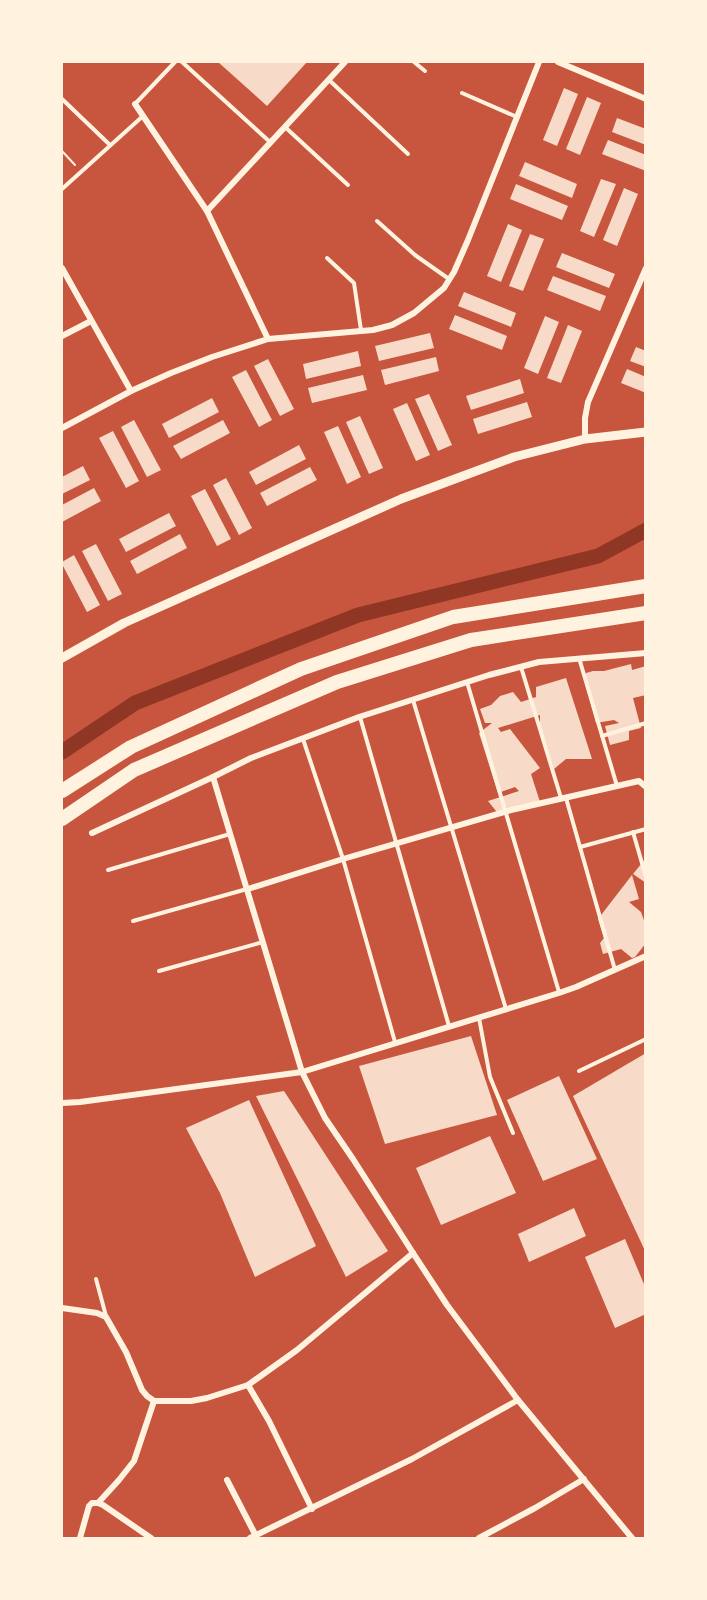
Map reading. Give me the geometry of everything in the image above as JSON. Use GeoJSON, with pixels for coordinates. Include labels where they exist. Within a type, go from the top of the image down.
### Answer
{"type":"FeatureCollection","features":[{"type":"Feature","properties":{"kind":"highway"},"geometry":{"type":"LineString","coordinates":[[62,791],[131,747],[324,660],[453,617],[645,586]]}},
{"type":"Feature","properties":{"kind":"highway"},"geometry":{"type":"LineString","coordinates":[[62,819],[134,770],[337,682],[471,640],[645,613]]}},
{"type":"Feature","properties":{"kind":"street"},"geometry":{"type":"LineString","coordinates":[[207,211],[345,62]]}},
{"type":"Feature","properties":{"kind":"street"},"geometry":{"type":"LineString","coordinates":[[62,428],[131,391],[212,357],[268,339],[374,330],[392,325],[414,313],[444,288],[449,279],[468,240],[539,62]]}},
{"type":"Feature","properties":{"kind":"street"},"geometry":{"type":"LineString","coordinates":[[558,62],[645,99]]}},
{"type":"Feature","properties":{"kind":"street"},"geometry":{"type":"LineString","coordinates":[[135,104],[207,211],[268,339]]}},
{"type":"Feature","properties":{"kind":"street"},"geometry":{"type":"LineString","coordinates":[[62,268],[131,391]]}},
{"type":"Feature","properties":{"kind":"street"},"geometry":{"type":"LineString","coordinates":[[585,438],[588,402],[645,268]]}},
{"type":"Feature","properties":{"kind":"street"},"geometry":{"type":"LineString","coordinates":[[62,336],[92,321]]}},
{"type":"Feature","properties":{"kind":"street"},"geometry":{"type":"LineString","coordinates":[[62,658],[124,623],[401,499],[514,457],[585,438],[645,432]]}},
{"type":"Feature","properties":{"kind":"street"},"geometry":{"type":"LineString","coordinates":[[92,833],[251,758],[359,717],[467,682],[539,662],[645,653]]}},
{"type":"Feature","properties":{"kind":"street"},"geometry":{"type":"LineString","coordinates":[[213,777],[302,1072],[325,1118],[447,1305],[518,1400],[632,1539]]}},
{"type":"Feature","properties":{"kind":"street"},"geometry":{"type":"LineString","coordinates":[[248,889],[505,812],[639,781],[645,787]]}},
{"type":"Feature","properties":{"kind":"street"},"geometry":{"type":"LineString","coordinates":[[62,1103],[302,1072],[559,993],[645,958]]}},
{"type":"Feature","properties":{"kind":"street"},"geometry":{"type":"LineString","coordinates":[[62,1308],[97,1313],[106,1317],[147,1396],[154,1401],[191,1401],[248,1385],[297,1350],[413,1254]]}},
{"type":"Feature","properties":{"kind":"street"},"geometry":{"type":"LineString","coordinates":[[248,1385],[269,1421],[312,1509]]}},
{"type":"Feature","properties":{"kind":"street"},"geometry":{"type":"LineString","coordinates":[[227,1480],[253,1537],[412,1459],[518,1400]]}},
{"type":"Feature","properties":{"kind":"street"},"geometry":{"type":"LineString","coordinates":[[98,1503],[134,1461],[154,1401]]}},
{"type":"Feature","properties":{"kind":"street"},"geometry":{"type":"LineString","coordinates":[[479,1539],[584,1479]]}},
{"type":"Feature","properties":{"kind":"street"},"geometry":{"type":"LineString","coordinates":[[80,1539],[89,1506],[92,1503],[103,1505],[151,1539]]}},
{"type":"Feature","properties":{"kind":"lane"},"geometry":{"type":"LineString","coordinates":[[135,104],[176,62]]}},
{"type":"Feature","properties":{"kind":"lane"},"geometry":{"type":"LineString","coordinates":[[182,62],[271,143]]}},
{"type":"Feature","properties":{"kind":"lane"},"geometry":{"type":"LineString","coordinates":[[414,62],[425,71]]}},
{"type":"Feature","properties":{"kind":"lane"},"geometry":{"type":"LineString","coordinates":[[329,80],[408,154]]}},
{"type":"Feature","properties":{"kind":"lane"},"geometry":{"type":"LineString","coordinates":[[462,93],[517,117]]}},
{"type":"Feature","properties":{"kind":"lane"},"geometry":{"type":"LineString","coordinates":[[62,99],[110,145]]}},
{"type":"Feature","properties":{"kind":"lane"},"geometry":{"type":"LineString","coordinates":[[62,189],[142,116]]}},
{"type":"Feature","properties":{"kind":"lane"},"geometry":{"type":"LineString","coordinates":[[285,127],[348,185]]}},
{"type":"Feature","properties":{"kind":"lane"},"geometry":{"type":"LineString","coordinates":[[377,221],[415,255],[449,279]]}},
{"type":"Feature","properties":{"kind":"lane"},"geometry":{"type":"LineString","coordinates":[[327,258],[354,283],[361,331]]}},
{"type":"Feature","properties":{"kind":"lane"},"geometry":{"type":"LineString","coordinates":[[579,658],[617,786]]}},
{"type":"Feature","properties":{"kind":"lane"},"geometry":{"type":"LineString","coordinates":[[521,667],[580,847],[615,970]]}},
{"type":"Feature","properties":{"kind":"lane"},"geometry":{"type":"LineString","coordinates":[[467,682],[559,993]]}},
{"type":"Feature","properties":{"kind":"lane"},"geometry":{"type":"LineString","coordinates":[[413,700],[506,1010]]}},
{"type":"Feature","properties":{"kind":"lane"},"geometry":{"type":"LineString","coordinates":[[359,717],[449,1026]]}},
{"type":"Feature","properties":{"kind":"lane"},"geometry":{"type":"LineString","coordinates":[[602,736],[645,723]]}},
{"type":"Feature","properties":{"kind":"lane"},"geometry":{"type":"LineString","coordinates":[[303,738],[343,859],[395,1042]]}},
{"type":"Feature","properties":{"kind":"lane"},"geometry":{"type":"LineString","coordinates":[[580,847],[645,829]]}},
{"type":"Feature","properties":{"kind":"lane"},"geometry":{"type":"LineString","coordinates":[[633,832],[645,877]]}},
{"type":"Feature","properties":{"kind":"lane"},"geometry":{"type":"LineString","coordinates":[[108,870],[230,833]]}},
{"type":"Feature","properties":{"kind":"lane"},"geometry":{"type":"LineString","coordinates":[[133,921],[248,889]]}},
{"type":"Feature","properties":{"kind":"lane"},"geometry":{"type":"LineString","coordinates":[[159,971],[263,941]]}},
{"type":"Feature","properties":{"kind":"lane"},"geometry":{"type":"LineString","coordinates":[[478,1018],[490,1077],[513,1133]]}},
{"type":"Feature","properties":{"kind":"lane"},"geometry":{"type":"LineString","coordinates":[[579,1071],[645,1039]]}},
{"type":"Feature","properties":{"kind":"lane"},"geometry":{"type":"LineString","coordinates":[[96,1279],[106,1317]]}},
{"type":"Feature","properties":{"kind":"path"},"geometry":{"type":"LineString","coordinates":[[62,151],[81,171]]}},
{"type":"Feature","properties":{"kind":"building"},"geometry":{"type":"Polygon","coordinates":[[[218,62],[307,62],[267,106],[218,62]]]}},
{"type":"Feature","properties":{"kind":"building"},"geometry":{"type":"Polygon","coordinates":[[[564,88],[578,94],[557,146],[543,140],[564,88]]]}},
{"type":"Feature","properties":{"kind":"building"},"geometry":{"type":"Polygon","coordinates":[[[587,97],[601,103],[580,155],[566,149],[587,97]]]}},
{"type":"Feature","properties":{"kind":"building"},"geometry":{"type":"Polygon","coordinates":[[[617,118],[646,129],[646,145],[612,132],[617,118]]]}},
{"type":"Feature","properties":{"kind":"building"},"geometry":{"type":"Polygon","coordinates":[[[608,140],[646,155],[646,171],[602,154],[608,140]]]}},
{"type":"Feature","properties":{"kind":"building"},"geometry":{"type":"Polygon","coordinates":[[[525,162],[577,184],[572,198],[519,176],[525,162]]]}},
{"type":"Feature","properties":{"kind":"building"},"geometry":{"type":"Polygon","coordinates":[[[601,179],[616,184],[594,237],[580,231],[601,179]]]}},
{"type":"Feature","properties":{"kind":"building"},"geometry":{"type":"Polygon","coordinates":[[[516,184],[568,206],[562,220],[510,199],[516,184]]]}},
{"type":"Feature","properties":{"kind":"building"},"geometry":{"type":"Polygon","coordinates":[[[624,188],[638,194],[617,246],[603,240],[624,188]]]}},
{"type":"Feature","properties":{"kind":"building"},"geometry":{"type":"Polygon","coordinates":[[[508,224],[522,230],[501,282],[487,276],[508,224]]]}},
{"type":"Feature","properties":{"kind":"building"},"geometry":{"type":"Polygon","coordinates":[[[530,234],[544,239],[523,291],[509,286],[530,234]]]}},
{"type":"Feature","properties":{"kind":"building"},"geometry":{"type":"Polygon","coordinates":[[[562,253],[615,274],[609,288],[556,267],[562,253]]]}},
{"type":"Feature","properties":{"kind":"building"},"geometry":{"type":"Polygon","coordinates":[[[553,276],[606,296],[600,311],[547,290],[553,276]]]}},
{"type":"Feature","properties":{"kind":"building"},"geometry":{"type":"Polygon","coordinates":[[[464,292],[516,313],[511,327],[458,306],[464,292]]]}},
{"type":"Feature","properties":{"kind":"building"},"geometry":{"type":"Polygon","coordinates":[[[455,315],[507,336],[502,350],[449,329],[455,315]]]}},
{"type":"Feature","properties":{"kind":"building"},"geometry":{"type":"Polygon","coordinates":[[[545,316],[559,322],[538,374],[524,368],[545,316]]]}},
{"type":"Feature","properties":{"kind":"building"},"geometry":{"type":"Polygon","coordinates":[[[568,325],[582,331],[561,383],[547,378],[568,325]]]}},
{"type":"Feature","properties":{"kind":"building"},"geometry":{"type":"Polygon","coordinates":[[[430,333],[434,348],[379,361],[375,346],[430,333]]]}},
{"type":"Feature","properties":{"kind":"building"},"geometry":{"type":"Polygon","coordinates":[[[636,347],[646,351],[646,367],[630,361],[636,347]]]}},
{"type":"Feature","properties":{"kind":"building"},"geometry":{"type":"Polygon","coordinates":[[[358,351],[361,366],[306,379],[303,364],[358,351]]]}},
{"type":"Feature","properties":{"kind":"building"},"geometry":{"type":"Polygon","coordinates":[[[436,357],[439,371],[385,385],[381,370],[436,357]]]}},
{"type":"Feature","properties":{"kind":"building"},"geometry":{"type":"Polygon","coordinates":[[[268,359],[294,409],[280,416],[254,366],[268,359]]]}},
{"type":"Feature","properties":{"kind":"building"},"geometry":{"type":"Polygon","coordinates":[[[627,369],[646,377],[646,393],[621,383],[627,369]]]}},
{"type":"Feature","properties":{"kind":"building"},"geometry":{"type":"Polygon","coordinates":[[[246,370],[272,420],[259,427],[232,377],[246,370]]]}},
{"type":"Feature","properties":{"kind":"building"},"geometry":{"type":"Polygon","coordinates":[[[363,375],[367,390],[312,403],[308,388],[363,375]]]}},
{"type":"Feature","properties":{"kind":"building"},"geometry":{"type":"Polygon","coordinates":[[[520,379],[524,393],[471,410],[466,396],[520,379]]]}},
{"type":"Feature","properties":{"kind":"building"},"geometry":{"type":"Polygon","coordinates":[[[429,394],[452,445],[438,451],[415,399],[429,394]]]}},
{"type":"Feature","properties":{"kind":"building"},"geometry":{"type":"Polygon","coordinates":[[[212,398],[219,412],[169,438],[162,424],[212,398]]]}},
{"type":"Feature","properties":{"kind":"building"},"geometry":{"type":"Polygon","coordinates":[[[527,402],[532,417],[478,434],[473,419],[527,402]]]}},
{"type":"Feature","properties":{"kind":"building"},"geometry":{"type":"Polygon","coordinates":[[[407,403],[430,455],[416,461],[393,409],[407,403]]]}},
{"type":"Feature","properties":{"kind":"building"},"geometry":{"type":"Polygon","coordinates":[[[360,416],[383,468],[369,474],[346,422],[360,416]]]}},
{"type":"Feature","properties":{"kind":"building"},"geometry":{"type":"Polygon","coordinates":[[[134,420],[161,470],[147,477],[121,427],[134,420]]]}},
{"type":"Feature","properties":{"kind":"building"},"geometry":{"type":"Polygon","coordinates":[[[223,420],[230,433],[181,459],[173,446],[223,420]]]}},
{"type":"Feature","properties":{"kind":"building"},"geometry":{"type":"Polygon","coordinates":[[[338,426],[361,477],[347,484],[324,432],[338,426]]]}},
{"type":"Feature","properties":{"kind":"building"},"geometry":{"type":"Polygon","coordinates":[[[113,431],[139,481],[126,488],[99,438],[113,431]]]}},
{"type":"Feature","properties":{"kind":"building"},"geometry":{"type":"Polygon","coordinates":[[[299,445],[306,459],[256,485],[249,472],[299,445]]]}},
{"type":"Feature","properties":{"kind":"building"},"geometry":{"type":"Polygon","coordinates":[[[83,466],[90,480],[62,494],[62,477],[83,466]]]}},
{"type":"Feature","properties":{"kind":"building"},"geometry":{"type":"Polygon","coordinates":[[[310,467],[317,480],[267,506],[260,493],[310,467]]]}},
{"type":"Feature","properties":{"kind":"building"},"geometry":{"type":"Polygon","coordinates":[[[226,478],[252,528],[239,535],[213,485],[226,478]]]}},
{"type":"Feature","properties":{"kind":"building"},"geometry":{"type":"Polygon","coordinates":[[[94,488],[101,501],[62,522],[62,505],[94,488]]]}},
{"type":"Feature","properties":{"kind":"building"},"geometry":{"type":"Polygon","coordinates":[[[205,489],[231,539],[217,546],[191,496],[205,489]]]}},
{"type":"Feature","properties":{"kind":"building"},"geometry":{"type":"Polygon","coordinates":[[[169,513],[176,526],[126,552],[119,539],[169,513]]]}},
{"type":"Feature","properties":{"kind":"building"},"geometry":{"type":"Polygon","coordinates":[[[180,534],[187,548],[137,574],[130,561],[180,534]]]}},
{"type":"Feature","properties":{"kind":"building"},"geometry":{"type":"Polygon","coordinates":[[[96,544],[122,594],[108,601],[82,551],[96,544]]]}},
{"type":"Feature","properties":{"kind":"building"},"geometry":{"type":"Polygon","coordinates":[[[74,555],[100,605],[87,612],[62,564],[74,555]]]}},
{"type":"Feature","properties":{"kind":"building"},"geometry":{"type":"Polygon","coordinates":[[[631,664],[632,670],[646,666],[646,695],[633,698],[641,728],[629,731],[629,740],[610,745],[605,726],[619,723],[614,720],[596,723],[585,682],[586,673],[631,664]]]}},
{"type":"Feature","properties":{"kind":"building"},"geometry":{"type":"Polygon","coordinates":[[[566,678],[592,759],[566,759],[554,769],[540,725],[540,715],[498,728],[501,732],[510,729],[540,768],[531,774],[540,802],[500,816],[488,801],[519,791],[515,787],[498,793],[479,733],[492,723],[485,723],[480,709],[491,705],[500,696],[513,692],[521,702],[536,697],[536,687],[566,678]]]}},
{"type":"Feature","properties":{"kind":"building"},"geometry":{"type":"Polygon","coordinates":[[[646,858],[646,883],[633,874],[646,858]]]}},
{"type":"Feature","properties":{"kind":"building"},"geometry":{"type":"Polygon","coordinates":[[[632,875],[639,899],[629,902],[641,912],[646,926],[646,943],[632,958],[621,949],[603,954],[600,943],[604,938],[598,919],[632,875]]]}},
{"type":"Feature","properties":{"kind":"building"},"geometry":{"type":"Polygon","coordinates":[[[471,1036],[497,1115],[385,1144],[359,1066],[471,1036]]]}},
{"type":"Feature","properties":{"kind":"building"},"geometry":{"type":"Polygon","coordinates":[[[646,1053],[646,1253],[573,1096],[646,1053]]]}},
{"type":"Feature","properties":{"kind":"building"},"geometry":{"type":"Polygon","coordinates":[[[559,1076],[597,1159],[543,1181],[507,1100],[559,1076]]]}},
{"type":"Feature","properties":{"kind":"building"},"geometry":{"type":"Polygon","coordinates":[[[284,1091],[388,1251],[346,1277],[256,1096],[284,1091]]]}},
{"type":"Feature","properties":{"kind":"building"},"geometry":{"type":"Polygon","coordinates":[[[249,1100],[316,1246],[255,1277],[220,1193],[186,1128],[249,1100]]]}},
{"type":"Feature","properties":{"kind":"building"},"geometry":{"type":"Polygon","coordinates":[[[490,1136],[516,1193],[441,1225],[416,1168],[490,1136]]]}},
{"type":"Feature","properties":{"kind":"building"},"geometry":{"type":"Polygon","coordinates":[[[574,1208],[586,1236],[529,1262],[518,1234],[574,1208]]]}},
{"type":"Feature","properties":{"kind":"building"},"geometry":{"type":"Polygon","coordinates":[[[625,1239],[646,1289],[646,1314],[615,1328],[585,1257],[625,1239]]]}},
{"type":"Feature","properties":{"kind":"waterway"},"geometry":{"type":"LineString","coordinates":[[62,752],[135,703],[358,615],[598,556],[646,530]]}}]}
